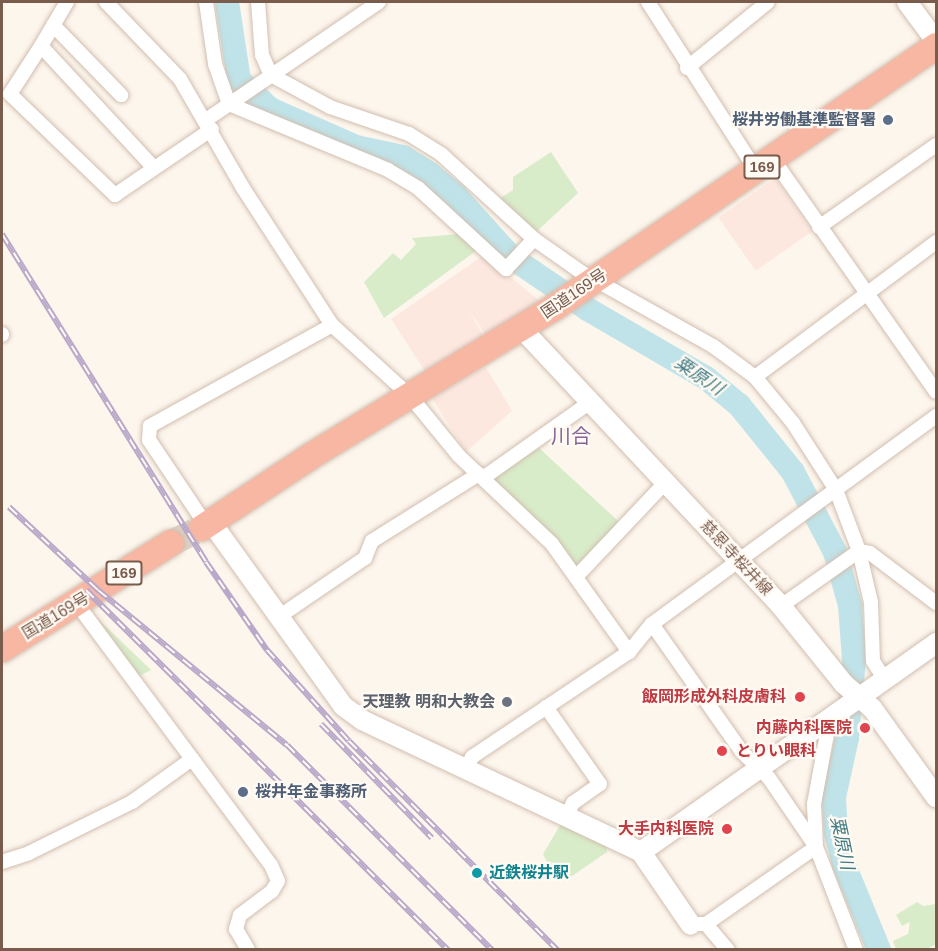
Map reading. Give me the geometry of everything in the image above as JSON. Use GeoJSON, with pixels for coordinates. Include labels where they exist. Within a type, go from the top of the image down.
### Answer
{"type":"FeatureCollection","features":[{"type":"Feature","properties":{"kind":"highway","name":"国道169号"},"geometry":{"type":"LineString","coordinates":[[206,525],[410,396],[522,329],[936,46]]}},
{"type":"Feature","properties":{"kind":"highway","name":"国道169号"},"geometry":{"type":"LineString","coordinates":[[2,649],[171,543]]}},
{"type":"Feature","properties":{"kind":"street"},"geometry":{"type":"LineString","coordinates":[[67,2],[10,94],[115,195],[209,124],[231,103],[379,2]]}},
{"type":"Feature","properties":{"kind":"street"},"geometry":{"type":"LineString","coordinates":[[106,2],[180,79],[209,124],[243,188],[332,325],[410,396],[481,476],[552,544],[628,652]]}},
{"type":"Feature","properties":{"kind":"street"},"geometry":{"type":"LineString","coordinates":[[206,2],[215,64],[231,103],[388,170],[418,188],[506,269],[533,240]]}},
{"type":"Feature","properties":{"kind":"street"},"geometry":{"type":"LineString","coordinates":[[258,2],[262,55],[270,76],[330,107],[409,134],[441,154],[533,240],[591,282],[713,346],[755,377],[793,423],[833,493],[859,551],[871,602],[874,693]]}},
{"type":"Feature","properties":{"kind":"street"},"geometry":{"type":"LineString","coordinates":[[648,2],[687,68],[765,165],[819,226],[936,392]]}},
{"type":"Feature","properties":{"kind":"street"},"geometry":{"type":"LineString","coordinates":[[687,68],[768,2]]}},
{"type":"Feature","properties":{"kind":"street"},"geometry":{"type":"LineString","coordinates":[[907,2],[936,41]]}},
{"type":"Feature","properties":{"kind":"street"},"geometry":{"type":"LineString","coordinates":[[53,25],[121,95]]}},
{"type":"Feature","properties":{"kind":"street"},"geometry":{"type":"LineString","coordinates":[[41,46],[153,167]]}},
{"type":"Feature","properties":{"kind":"street"},"geometry":{"type":"LineString","coordinates":[[819,226],[936,145]]}},
{"type":"Feature","properties":{"kind":"street"},"geometry":{"type":"LineString","coordinates":[[755,377],[936,242]]}},
{"type":"Feature","properties":{"kind":"street"},"geometry":{"type":"LineString","coordinates":[[332,325],[150,426],[149,440],[206,525],[343,706],[362,720],[467,767],[641,852],[699,924],[728,950]]}},
{"type":"Feature","properties":{"kind":"street","name":"慈恩寺桜井線"},"geometry":{"type":"LineString","coordinates":[[522,329],[782,606],[844,684],[874,693],[934,789]]}},
{"type":"Feature","properties":{"kind":"street"},"geometry":{"type":"LineString","coordinates":[[277,618],[365,558],[372,541],[481,476],[589,403]]}},
{"type":"Feature","properties":{"kind":"street"},"geometry":{"type":"LineString","coordinates":[[467,767],[472,757],[628,652],[652,624],[741,562],[936,416]]}},
{"type":"Feature","properties":{"kind":"street"},"geometry":{"type":"LineString","coordinates":[[576,577],[665,483]]}},
{"type":"Feature","properties":{"kind":"street"},"geometry":{"type":"LineString","coordinates":[[782,606],[859,551],[870,553],[936,603]]}},
{"type":"Feature","properties":{"kind":"street"},"geometry":{"type":"LineString","coordinates":[[77,604],[278,880],[272,891],[240,915],[236,929],[248,950]]}},
{"type":"Feature","properties":{"kind":"street"},"geometry":{"type":"LineString","coordinates":[[652,624],[742,752],[759,768],[816,847],[856,950]]}},
{"type":"Feature","properties":{"kind":"street"},"geometry":{"type":"LineString","coordinates":[[641,852],[830,718],[874,693],[936,643]]}},
{"type":"Feature","properties":{"kind":"street"},"geometry":{"type":"LineString","coordinates":[[546,707],[600,784],[573,803],[567,815]]}},
{"type":"Feature","properties":{"kind":"street"},"geometry":{"type":"LineString","coordinates":[[816,847],[814,804],[830,718]]}},
{"type":"Feature","properties":{"kind":"street"},"geometry":{"type":"LineString","coordinates":[[2,862],[28,853],[132,802],[192,759]]}},
{"type":"Feature","properties":{"kind":"street"},"geometry":{"type":"LineString","coordinates":[[699,924],[816,847]]}},
{"type":"Feature","properties":{"kind":"shaded area"},"geometry":{"type":"Polygon","coordinates":[[[775,178],[812,231],[756,271],[718,218],[775,178]]]}},
{"type":"Feature","properties":{"kind":"shaded area"},"geometry":{"type":"Polygon","coordinates":[[[484,255],[543,304],[487,338],[467,306],[485,339],[427,374],[391,319],[484,255]]]}},
{"type":"Feature","properties":{"kind":"shaded area"},"geometry":{"type":"Polygon","coordinates":[[[486,367],[512,411],[466,452],[432,398],[486,367]]]}},
{"type":"Feature","properties":{"kind":"green space"},"geometry":{"type":"Polygon","coordinates":[[[551,152],[578,193],[534,234],[497,200],[513,190],[513,177],[551,152]]]}},
{"type":"Feature","properties":{"kind":"green space"},"geometry":{"type":"Polygon","coordinates":[[[458,234],[480,248],[384,318],[364,282],[393,253],[401,260],[416,244],[412,238],[458,234]]]}},
{"type":"Feature","properties":{"kind":"green space"},"geometry":{"type":"Polygon","coordinates":[[[538,447],[617,520],[617,526],[580,565],[573,565],[494,482],[494,477],[538,447]]]}},
{"type":"Feature","properties":{"kind":"green space"},"geometry":{"type":"Polygon","coordinates":[[[96,617],[151,670],[139,676],[96,617]]]}},
{"type":"Feature","properties":{"kind":"green space"},"geometry":{"type":"Polygon","coordinates":[[[562,822],[607,846],[607,852],[572,876],[561,875],[550,868],[543,854],[562,822]]]}},
{"type":"Feature","properties":{"kind":"green space"},"geometry":{"type":"Polygon","coordinates":[[[917,902],[923,906],[936,904],[936,944],[927,949],[896,949],[893,941],[908,934],[910,922],[902,926],[896,915],[917,902]]]}},
{"type":"Feature","properties":{"kind":"waterway","name":"粟原川"},"geometry":{"type":"LineString","coordinates":[[227,2],[239,80],[270,109],[356,147],[403,157],[430,174],[457,197],[511,257],[589,310],[706,378],[739,405],[793,472],[835,552],[850,605],[854,659],[847,738],[834,797],[836,834],[845,867],[879,950]]}},
{"type":"Feature","properties":{"kind":"tunnel"},"geometry":{"type":"LineString","coordinates":[[171,543],[202,528]]}},
{"type":"Feature","properties":{"kind":"railway"},"geometry":{"type":"LineString","coordinates":[[2,234],[206,562],[267,650],[349,741],[557,950]]}},
{"type":"Feature","properties":{"kind":"railway"},"geometry":{"type":"LineString","coordinates":[[9,507],[98,590],[287,745],[492,950]]}},
{"type":"Feature","properties":{"kind":"railway"},"geometry":{"type":"LineString","coordinates":[[86,590],[448,950]]}},
{"type":"Feature","properties":{"kind":"railway"},"geometry":{"type":"LineString","coordinates":[[321,724],[432,838]]}},
{"type":"Feature","properties":{"kind":"place","name":"桜井労働基準監督署"},"geometry":{"type":"Point","coordinates":[888,120]}},
{"type":"Feature","properties":{"kind":"place","name":"飯岡形成外科皮膚科"},"geometry":{"type":"Point","coordinates":[800,697]}},
{"type":"Feature","properties":{"kind":"place","name":"天理教 明和大教会"},"geometry":{"type":"Point","coordinates":[507,702]}},
{"type":"Feature","properties":{"kind":"place","name":"内藤内科医院"},"geometry":{"type":"Point","coordinates":[865,728]}},
{"type":"Feature","properties":{"kind":"place","name":"とりい眼科"},"geometry":{"type":"Point","coordinates":[722,751]}},
{"type":"Feature","properties":{"kind":"place","name":"桜井年金事務所"},"geometry":{"type":"Point","coordinates":[243,792]}},
{"type":"Feature","properties":{"kind":"place","name":"大手内科医院"},"geometry":{"type":"Point","coordinates":[727,829]}},
{"type":"Feature","properties":{"kind":"place","name":"近鉄桜井駅"},"geometry":{"type":"Point","coordinates":[477,873]}},
{"type":"Feature","properties":{"kind":"district","name":"川合"},"geometry":{"type":"Point","coordinates":[571,436]}}]}
